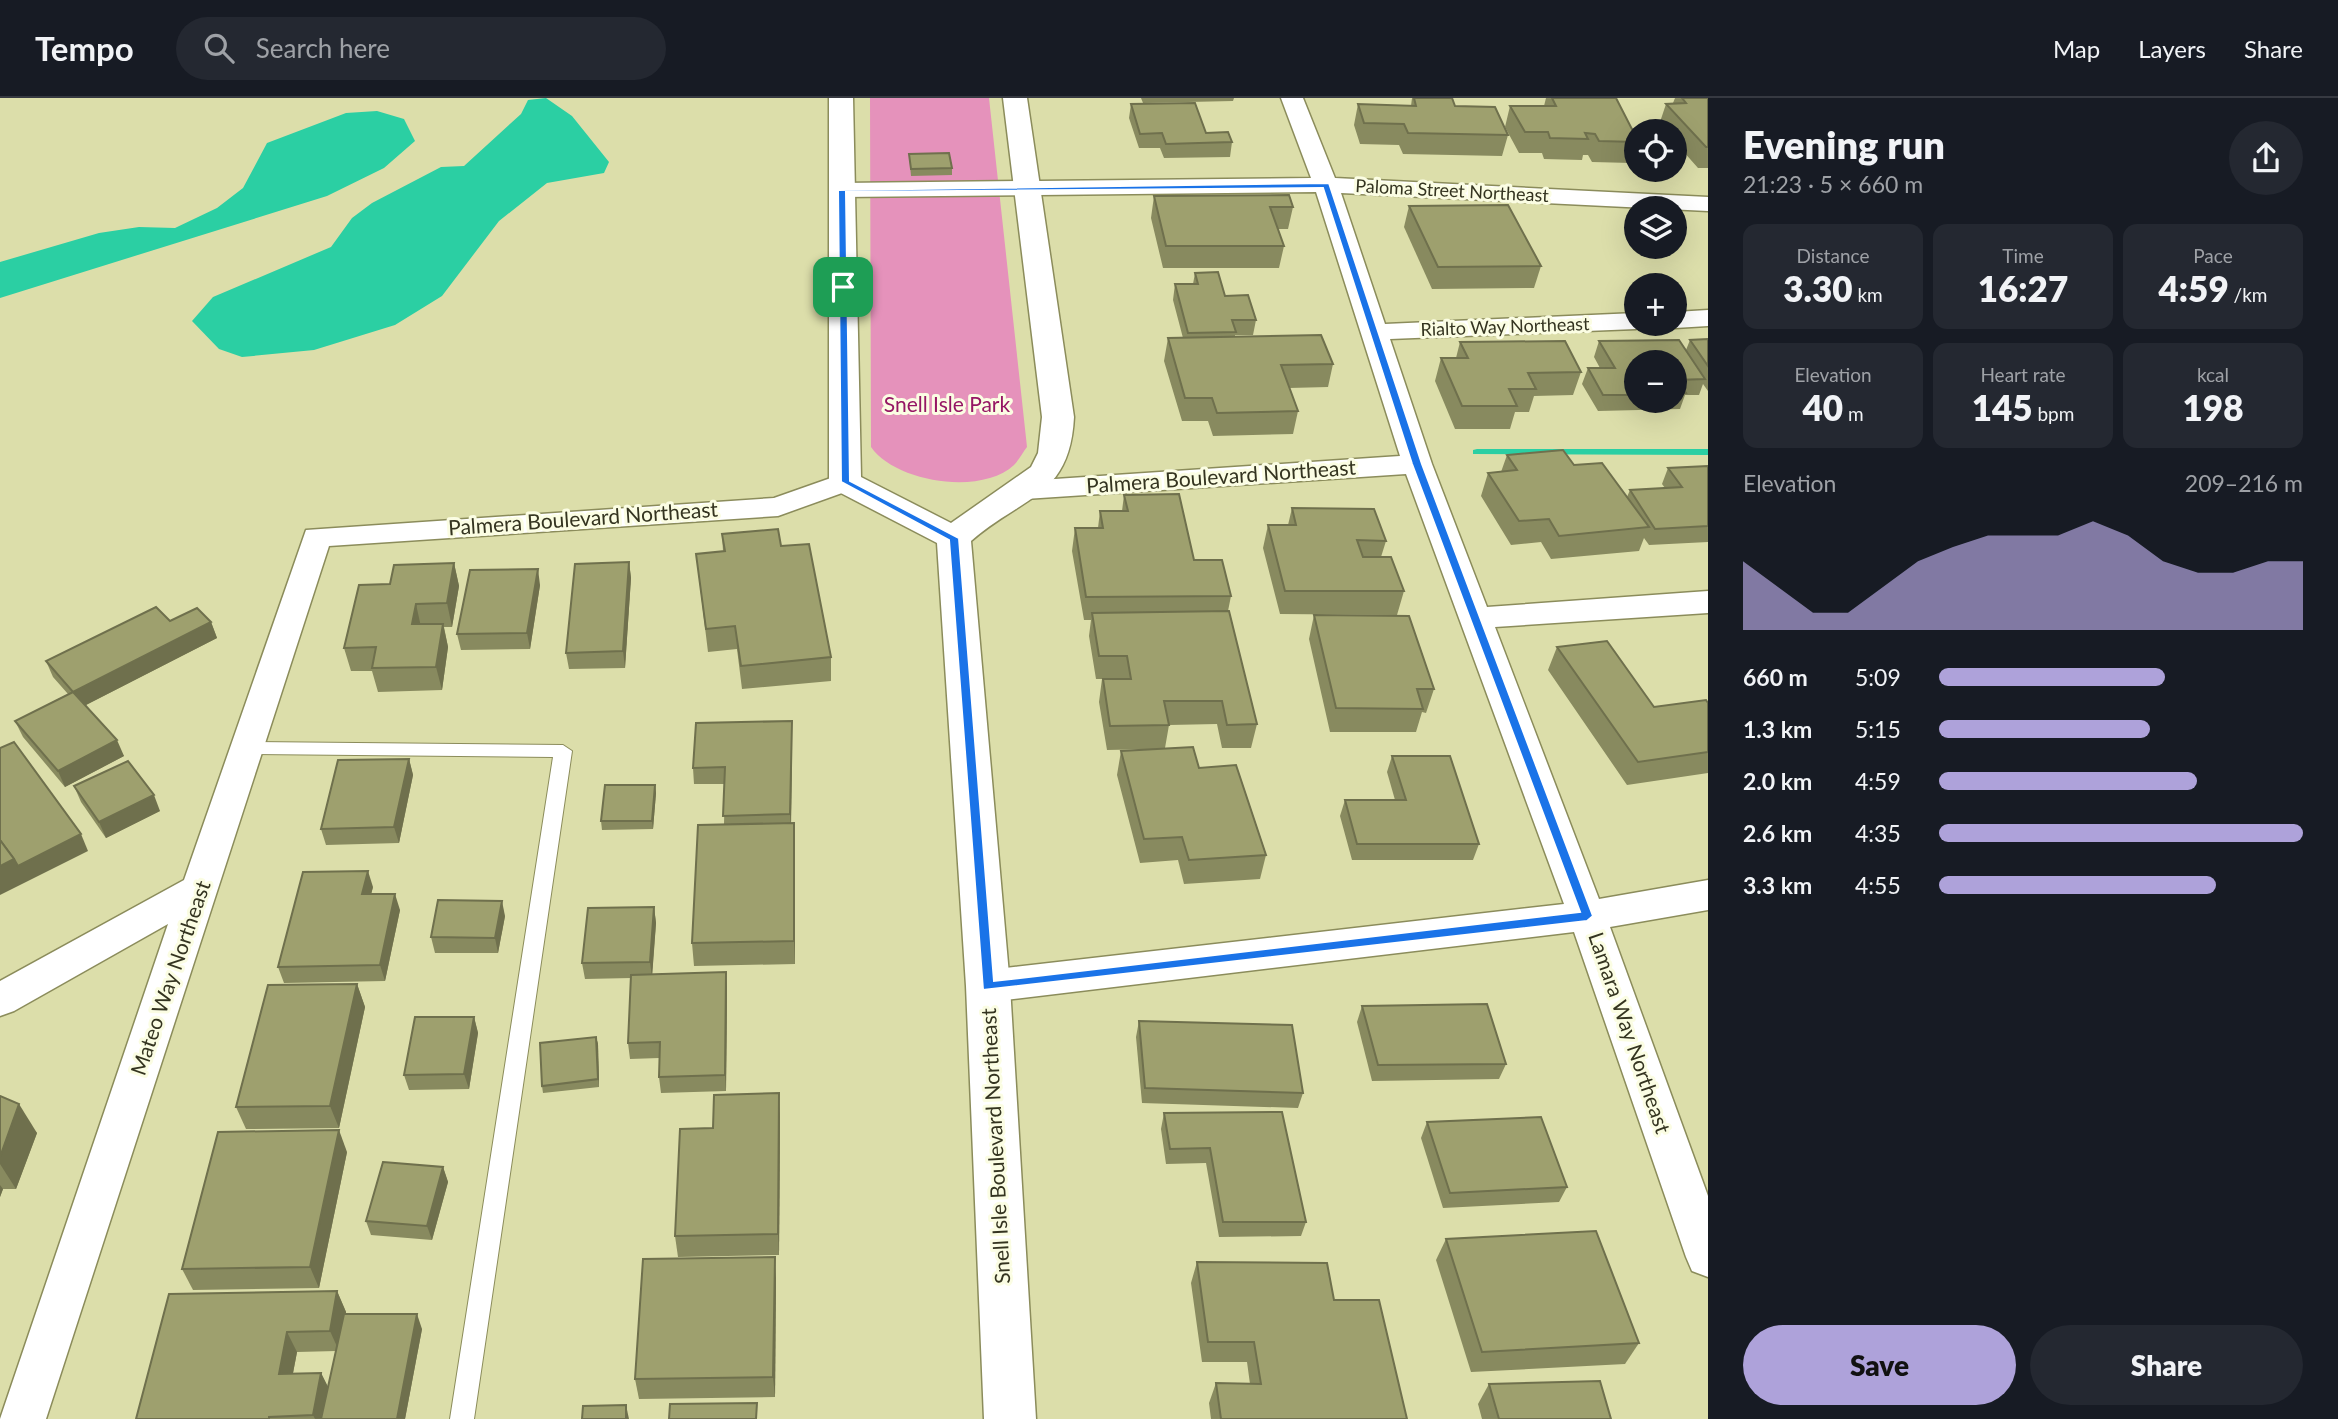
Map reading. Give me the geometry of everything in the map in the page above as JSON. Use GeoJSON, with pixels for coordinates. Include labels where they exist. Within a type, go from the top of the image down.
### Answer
{"type":"FeatureCollection","features":[{"type":"Feature","properties":{"kind":"street"},"geometry":{"type":"LineString","coordinates":[[841,98],[845,482],[954,538],[992,507],[1025,490],[1048,469],[1058,448],[1058,417],[1015,98]]}},
{"type":"Feature","properties":{"kind":"street","name":"Lamara Way Northeast"},"geometry":{"type":"LineString","coordinates":[[1292,98],[1326,185],[1417,464],[1587,916],[1708,1258]]}},
{"type":"Feature","properties":{"kind":"street","name":"Paloma Street Northeast"},"geometry":{"type":"LineString","coordinates":[[842,190],[1326,185],[1707,207]]}},
{"type":"Feature","properties":{"kind":"street"},"geometry":{"type":"LineString","coordinates":[[1687,319],[1708,318]]}},
{"type":"Feature","properties":{"kind":"street","name":"Rialto Way Northeast"},"geometry":{"type":"LineString","coordinates":[[1375,332],[1624,322]]}},
{"type":"Feature","properties":{"kind":"street","name":"Palmera Boulevard Northeast"},"geometry":{"type":"LineString","coordinates":[[1025,490],[1417,464]]}},
{"type":"Feature","properties":{"kind":"street","name":"Palmera Boulevard Northeast"},"geometry":{"type":"LineString","coordinates":[[317,537],[778,507],[845,482]]}},
{"type":"Feature","properties":{"kind":"street","name":"Mateo Way Northeast"},"geometry":{"type":"LineString","coordinates":[[22,1419],[317,537]]}},
{"type":"Feature","properties":{"kind":"street","name":"Snell Isle Boulevard Northeast"},"geometry":{"type":"LineString","coordinates":[[954,538],[988,986],[1010,1419]]}},
{"type":"Feature","properties":{"kind":"street"},"geometry":{"type":"LineString","coordinates":[[1476,618],[1708,602]]}},
{"type":"Feature","properties":{"kind":"street"},"geometry":{"type":"LineString","coordinates":[[0,1000],[201,888]]}},
{"type":"Feature","properties":{"kind":"street"},"geometry":{"type":"LineString","coordinates":[[988,986],[1587,916],[1708,895]]}},
{"type":"Feature","properties":{"kind":"lane"},"geometry":{"type":"LineString","coordinates":[[248,748],[563,751],[462,1419]]}},
{"type":"Feature","properties":{"kind":"green space","name":"Snell Isle Park"},"geometry":{"type":"Polygon","coordinates":[[[870,98],[989,98],[1027,447],[1014,465],[999,475],[961,482],[939,481],[899,469],[871,447],[870,98]]]}},
{"type":"Feature","properties":{"kind":"shaded area"},"geometry":{"type":"Polygon","coordinates":[[[546,98],[572,116],[609,162],[604,173],[547,183],[499,221],[442,296],[395,325],[314,350],[242,357],[219,349],[192,321],[213,297],[331,247],[352,218],[372,203],[441,167],[464,166],[521,114],[528,100],[546,98]]]}},
{"type":"Feature","properties":{"kind":"shaded area"},"geometry":{"type":"Polygon","coordinates":[[[377,111],[404,119],[415,141],[384,168],[327,196],[0,298],[0,262],[99,233],[139,227],[175,228],[217,208],[243,188],[267,143],[346,113],[377,111]]]}},
{"type":"Feature","properties":{"kind":"building"},"geometry":{"type":"Polygon","coordinates":[[[1414,98],[1452,98],[1455,106],[1495,107],[1508,135],[1408,133],[1404,124],[1364,123],[1358,104],[1416,106],[1414,98]]]}},
{"type":"Feature","properties":{"kind":"building"},"geometry":{"type":"Polygon","coordinates":[[[1552,98],[1616,98],[1627,119],[1624,119],[1624,142],[1599,141],[1595,134],[1585,133],[1588,139],[1550,138],[1548,132],[1525,132],[1510,106],[1556,106],[1552,98]]]}},
{"type":"Feature","properties":{"kind":"building"},"geometry":{"type":"Polygon","coordinates":[[[1682,98],[1708,98],[1708,147],[1687,127],[1687,119],[1680,119],[1666,104],[1686,103],[1682,98]]]}},
{"type":"Feature","properties":{"kind":"building"},"geometry":{"type":"Polygon","coordinates":[[[1195,103],[1206,133],[1228,132],[1232,142],[1166,144],[1162,133],[1140,134],[1131,104],[1195,103]]]}},
{"type":"Feature","properties":{"kind":"building"},"geometry":{"type":"Polygon","coordinates":[[[949,153],[952,168],[911,169],[909,154],[949,153]]]}},
{"type":"Feature","properties":{"kind":"building"},"geometry":{"type":"Polygon","coordinates":[[[1289,195],[1293,207],[1270,207],[1284,246],[1166,246],[1154,196],[1289,195]]]}},
{"type":"Feature","properties":{"kind":"building"},"geometry":{"type":"Polygon","coordinates":[[[1508,205],[1541,266],[1438,267],[1409,206],[1508,205]]]}},
{"type":"Feature","properties":{"kind":"building"},"geometry":{"type":"Polygon","coordinates":[[[1218,272],[1225,296],[1248,295],[1256,320],[1232,320],[1236,332],[1188,333],[1175,284],[1198,284],[1195,273],[1218,272]]]}},
{"type":"Feature","properties":{"kind":"building"},"geometry":{"type":"Polygon","coordinates":[[[1321,335],[1333,364],[1281,365],[1298,411],[1217,413],[1212,398],[1185,398],[1168,338],[1321,335]]]}},
{"type":"Feature","properties":{"kind":"building"},"geometry":{"type":"Polygon","coordinates":[[[1708,339],[1708,366],[1690,340],[1708,339]]]}},
{"type":"Feature","properties":{"kind":"building"},"geometry":{"type":"Polygon","coordinates":[[[1679,340],[1686,350],[1624,350],[1624,395],[1603,395],[1588,368],[1615,368],[1599,341],[1679,340]]]}},
{"type":"Feature","properties":{"kind":"building"},"geometry":{"type":"Polygon","coordinates":[[[1565,341],[1581,372],[1528,373],[1536,389],[1509,389],[1517,406],[1462,406],[1441,358],[1468,358],[1460,342],[1565,341]]]}},
{"type":"Feature","properties":{"kind":"building"},"geometry":{"type":"Polygon","coordinates":[[[1687,352],[1705,379],[1687,380],[1687,352]]]}},
{"type":"Feature","properties":{"kind":"building"},"geometry":{"type":"Polygon","coordinates":[[[1563,450],[1574,465],[1602,463],[1649,527],[1559,536],[1549,519],[1519,521],[1488,473],[1517,470],[1507,455],[1563,450]]]}},
{"type":"Feature","properties":{"kind":"building"},"geometry":{"type":"Polygon","coordinates":[[[1708,466],[1708,526],[1655,529],[1630,490],[1682,487],[1668,468],[1708,466]]]}},
{"type":"Feature","properties":{"kind":"building"},"geometry":{"type":"Polygon","coordinates":[[[1179,494],[1194,560],[1222,560],[1231,596],[1086,597],[1075,528],[1103,528],[1100,511],[1128,511],[1124,495],[1179,494]]]}},
{"type":"Feature","properties":{"kind":"building"},"geometry":{"type":"Polygon","coordinates":[[[1292,508],[1374,509],[1386,541],[1357,540],[1363,557],[1391,557],[1404,591],[1285,591],[1268,525],[1296,525],[1292,508]]]}},
{"type":"Feature","properties":{"kind":"building"},"geometry":{"type":"Polygon","coordinates":[[[778,529],[781,546],[809,544],[831,657],[741,666],[735,626],[706,629],[696,554],[725,551],[722,534],[778,529]]]}},
{"type":"Feature","properties":{"kind":"building"},"geometry":{"type":"Polygon","coordinates":[[[629,562],[623,651],[566,653],[575,564],[629,562]]]}},
{"type":"Feature","properties":{"kind":"building"},"geometry":{"type":"Polygon","coordinates":[[[454,563],[447,603],[416,604],[412,624],[443,624],[436,667],[372,668],[376,647],[344,648],[359,585],[390,584],[394,565],[454,563]]]}},
{"type":"Feature","properties":{"kind":"building"},"geometry":{"type":"Polygon","coordinates":[[[538,569],[527,633],[457,634],[470,570],[538,569]]]}},
{"type":"Feature","properties":{"kind":"building"},"geometry":{"type":"Polygon","coordinates":[[[156,607],[170,621],[197,608],[211,622],[73,692],[46,661],[156,607]]]}},
{"type":"Feature","properties":{"kind":"building"},"geometry":{"type":"Polygon","coordinates":[[[1229,611],[1257,724],[1227,725],[1222,701],[1164,701],[1169,725],[1110,726],[1103,679],[1131,679],[1127,656],[1099,656],[1092,613],[1229,611]]]}},
{"type":"Feature","properties":{"kind":"building"},"geometry":{"type":"Polygon","coordinates":[[[1314,615],[1409,616],[1434,689],[1417,689],[1423,709],[1336,708],[1314,615]]]}},
{"type":"Feature","properties":{"kind":"building"},"geometry":{"type":"Polygon","coordinates":[[[1607,641],[1654,707],[1706,700],[1708,752],[1638,762],[1557,647],[1607,641]]]}},
{"type":"Feature","properties":{"kind":"building"},"geometry":{"type":"Polygon","coordinates":[[[73,692],[117,740],[58,771],[15,721],[73,692]]]}},
{"type":"Feature","properties":{"kind":"building"},"geometry":{"type":"Polygon","coordinates":[[[792,721],[790,814],[723,816],[725,767],[693,768],[696,723],[792,721]]]}},
{"type":"Feature","properties":{"kind":"building"},"geometry":{"type":"Polygon","coordinates":[[[14,742],[81,834],[18,866],[0,840],[0,748],[14,742]]]}},
{"type":"Feature","properties":{"kind":"building"},"geometry":{"type":"Polygon","coordinates":[[[1193,747],[1199,768],[1236,765],[1266,855],[1189,860],[1182,837],[1144,839],[1121,751],[1193,747]]]}},
{"type":"Feature","properties":{"kind":"building"},"geometry":{"type":"Polygon","coordinates":[[[1392,756],[1450,756],[1479,844],[1357,844],[1345,800],[1406,800],[1392,756]]]}},
{"type":"Feature","properties":{"kind":"building"},"geometry":{"type":"Polygon","coordinates":[[[409,759],[394,827],[321,829],[338,760],[409,759]]]}},
{"type":"Feature","properties":{"kind":"building"},"geometry":{"type":"Polygon","coordinates":[[[128,761],[154,795],[99,822],[74,786],[128,761]]]}},
{"type":"Feature","properties":{"kind":"building"},"geometry":{"type":"Polygon","coordinates":[[[605,785],[655,785],[652,821],[601,821],[605,785]]]}},
{"type":"Feature","properties":{"kind":"building"},"geometry":{"type":"Polygon","coordinates":[[[794,823],[794,941],[692,943],[698,825],[794,823]]]}},
{"type":"Feature","properties":{"kind":"building"},"geometry":{"type":"Polygon","coordinates":[[[0,840],[14,859],[0,866],[0,840]]]}},
{"type":"Feature","properties":{"kind":"building"},"geometry":{"type":"Polygon","coordinates":[[[368,871],[362,894],[395,894],[380,965],[278,967],[303,872],[368,871]]]}},
{"type":"Feature","properties":{"kind":"building"},"geometry":{"type":"Polygon","coordinates":[[[438,900],[502,901],[495,938],[431,937],[438,900]]]}},
{"type":"Feature","properties":{"kind":"building"},"geometry":{"type":"Polygon","coordinates":[[[654,907],[650,962],[582,963],[588,908],[654,907]]]}},
{"type":"Feature","properties":{"kind":"building"},"geometry":{"type":"Polygon","coordinates":[[[726,972],[725,1075],[659,1077],[660,1042],[628,1043],[631,975],[726,972]]]}},
{"type":"Feature","properties":{"kind":"building"},"geometry":{"type":"Polygon","coordinates":[[[357,984],[330,1106],[236,1107],[268,985],[357,984]]]}},
{"type":"Feature","properties":{"kind":"building"},"geometry":{"type":"Polygon","coordinates":[[[1487,1004],[1506,1064],[1378,1065],[1362,1006],[1487,1004]]]}},
{"type":"Feature","properties":{"kind":"building"},"geometry":{"type":"Polygon","coordinates":[[[415,1017],[474,1017],[464,1074],[404,1075],[415,1017]]]}},
{"type":"Feature","properties":{"kind":"building"},"geometry":{"type":"Polygon","coordinates":[[[1139,1021],[1292,1025],[1303,1093],[1145,1088],[1139,1021]]]}},
{"type":"Feature","properties":{"kind":"building"},"geometry":{"type":"Polygon","coordinates":[[[596,1037],[598,1079],[542,1086],[540,1043],[596,1037]]]}},
{"type":"Feature","properties":{"kind":"building"},"geometry":{"type":"Polygon","coordinates":[[[779,1093],[778,1234],[675,1236],[680,1129],[713,1128],[714,1095],[779,1093]]]}},
{"type":"Feature","properties":{"kind":"building"},"geometry":{"type":"Polygon","coordinates":[[[0,1096],[19,1104],[0,1157],[0,1096]]]}},
{"type":"Feature","properties":{"kind":"building"},"geometry":{"type":"Polygon","coordinates":[[[1282,1112],[1306,1222],[1223,1222],[1210,1148],[1170,1149],[1164,1113],[1282,1112]]]}},
{"type":"Feature","properties":{"kind":"building"},"geometry":{"type":"Polygon","coordinates":[[[1541,1117],[1567,1187],[1450,1193],[1427,1122],[1541,1117]]]}},
{"type":"Feature","properties":{"kind":"building"},"geometry":{"type":"Polygon","coordinates":[[[339,1130],[310,1267],[182,1269],[218,1132],[339,1130]]]}},
{"type":"Feature","properties":{"kind":"building"},"geometry":{"type":"Polygon","coordinates":[[[383,1162],[443,1167],[427,1226],[366,1221],[383,1162]]]}},
{"type":"Feature","properties":{"kind":"building"},"geometry":{"type":"Polygon","coordinates":[[[1596,1231],[1639,1343],[1482,1352],[1446,1239],[1596,1231]]]}},
{"type":"Feature","properties":{"kind":"building"},"geometry":{"type":"Polygon","coordinates":[[[775,1257],[773,1377],[635,1379],[643,1259],[775,1257]]]}},
{"type":"Feature","properties":{"kind":"building"},"geometry":{"type":"Polygon","coordinates":[[[1197,1262],[1327,1263],[1334,1300],[1379,1300],[1407,1419],[1221,1419],[1216,1383],[1261,1384],[1254,1342],[1208,1342],[1197,1262]]]}},
{"type":"Feature","properties":{"kind":"building"},"geometry":{"type":"Polygon","coordinates":[[[337,1291],[330,1331],[287,1332],[279,1374],[321,1373],[313,1415],[269,1419],[136,1419],[169,1294],[337,1291]]]}},
{"type":"Feature","properties":{"kind":"building"},"geometry":{"type":"Polygon","coordinates":[[[344,1314],[417,1314],[397,1419],[321,1419],[344,1314]]]}},
{"type":"Feature","properties":{"kind":"building"},"geometry":{"type":"Polygon","coordinates":[[[1600,1381],[1611,1419],[1499,1419],[1489,1384],[1600,1381]]]}},
{"type":"Feature","properties":{"kind":"building"},"geometry":{"type":"Polygon","coordinates":[[[757,1403],[756,1419],[669,1419],[670,1404],[757,1403]]]}},
{"type":"Feature","properties":{"kind":"building"},"geometry":{"type":"Polygon","coordinates":[[[626,1405],[626,1419],[582,1419],[583,1406],[626,1405]]]}},
{"type":"Feature","properties":{"kind":"waterway"},"geometry":{"type":"LineString","coordinates":[[1477,452],[1708,452]]}},
{"type":"Feature","properties":{"kind":"route"},"geometry":{"type":"LineString","coordinates":[[1326,185],[1417,464],[1587,916],[1298,953],[988,986],[954,538],[845,482],[843,287],[842,190],[1326,185]]}}]}
